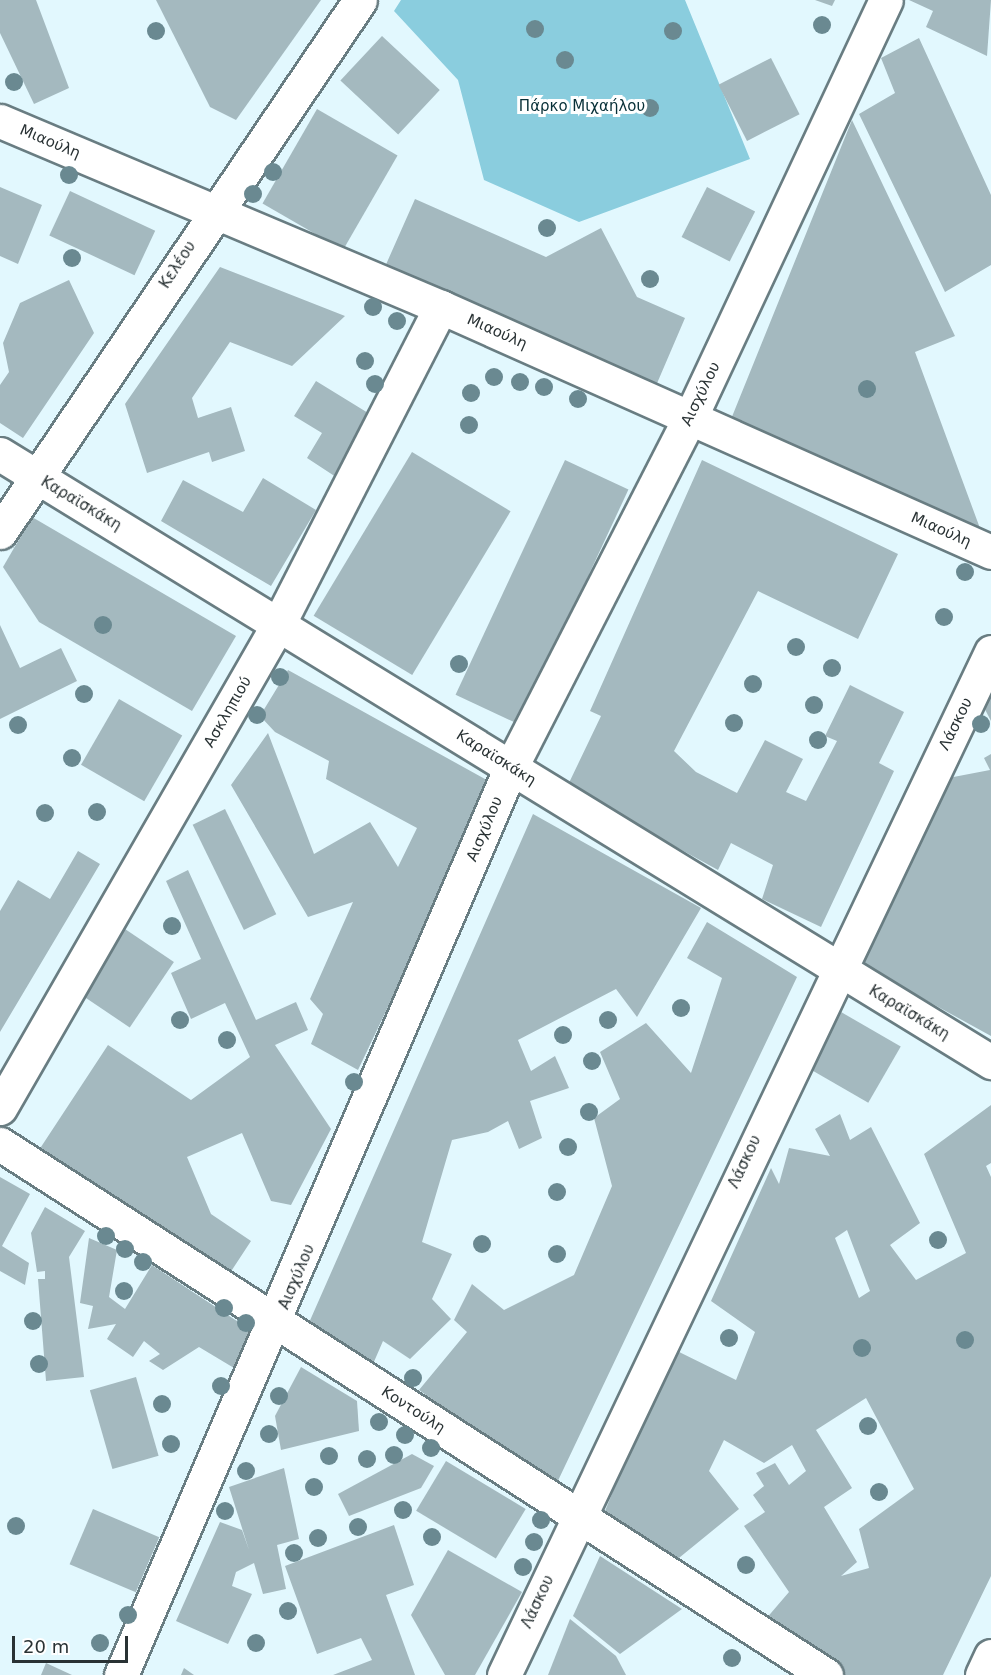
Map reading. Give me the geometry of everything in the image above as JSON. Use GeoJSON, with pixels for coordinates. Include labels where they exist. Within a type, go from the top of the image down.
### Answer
{"type":"FeatureCollection","features":[{"type":"Feature","properties":{"kind":"street","name":"Κελέου"},"geometry":{"type":"LineString","coordinates":[[0,532],[213,211],[360,0]]}},
{"type":"Feature","properties":{"kind":"street","name":"Αισχύλου"},"geometry":{"type":"LineString","coordinates":[[122,1675],[277,1323],[511,767],[691,416],[886,0]]}},
{"type":"Feature","properties":{"kind":"street","name":"Μιαούλη"},"geometry":{"type":"LineString","coordinates":[[0,121],[441,307],[691,416],[991,552]]}},
{"type":"Feature","properties":{"kind":"street","name":"Ασκληπιού"},"geometry":{"type":"LineString","coordinates":[[0,1108],[279,623],[441,307]]}},
{"type":"Feature","properties":{"kind":"street","name":"Καραϊσκάκη"},"geometry":{"type":"LineString","coordinates":[[0,454],[279,623],[991,1062]]}},
{"type":"Feature","properties":{"kind":"street","name":"Λάσκου"},"geometry":{"type":"LineString","coordinates":[[504,1675],[837,969],[991,652]]}},
{"type":"Feature","properties":{"kind":"street","name":"Κοντούλη"},"geometry":{"type":"LineString","coordinates":[[0,1144],[826,1675]]}},
{"type":"Feature","properties":{"kind":"street"},"geometry":{"type":"LineString","coordinates":[[982,1675],[991,1656]]}},
{"type":"Feature","properties":{"kind":"green space","name":"Πάρκο Μιχαήλου"},"geometry":{"type":"Polygon","coordinates":[[[401,0],[685,0],[750,159],[579,222],[484,180],[458,80],[394,11],[401,0]]]}},
{"type":"Feature","properties":{"kind":"building"},"geometry":{"type":"Polygon","coordinates":[[[0,0],[36,0],[69,88],[34,104],[0,33],[0,0]]]}},
{"type":"Feature","properties":{"kind":"building"},"geometry":{"type":"Polygon","coordinates":[[[156,0],[321,0],[236,120],[210,107],[156,0]]]}},
{"type":"Feature","properties":{"kind":"building"},"geometry":{"type":"Polygon","coordinates":[[[815,0],[835,0],[832,6],[815,0]]]}},
{"type":"Feature","properties":{"kind":"building"},"geometry":{"type":"Polygon","coordinates":[[[909,0],[991,0],[987,56],[926,27],[933,11],[909,0]]]}},
{"type":"Feature","properties":{"kind":"building"},"geometry":{"type":"Polygon","coordinates":[[[382,36],[440,90],[398,134],[340,81],[382,36]]]}},
{"type":"Feature","properties":{"kind":"building"},"geometry":{"type":"Polygon","coordinates":[[[919,38],[991,195],[991,265],[945,292],[859,114],[895,93],[881,58],[919,38]]]}},
{"type":"Feature","properties":{"kind":"building"},"geometry":{"type":"Polygon","coordinates":[[[771,58],[800,114],[747,141],[718,85],[771,58]]]}},
{"type":"Feature","properties":{"kind":"building"},"geometry":{"type":"Polygon","coordinates":[[[317,109],[398,156],[343,250],[262,203],[317,109]]]}},
{"type":"Feature","properties":{"kind":"building"},"geometry":{"type":"Polygon","coordinates":[[[852,120],[955,336],[915,352],[981,531],[725,434],[852,120]]]}},
{"type":"Feature","properties":{"kind":"building"},"geometry":{"type":"Polygon","coordinates":[[[0,187],[42,205],[18,264],[0,256],[0,187]]]}},
{"type":"Feature","properties":{"kind":"building"},"geometry":{"type":"Polygon","coordinates":[[[707,187],[755,212],[730,261],[682,237],[707,187]]]}},
{"type":"Feature","properties":{"kind":"building"},"geometry":{"type":"Polygon","coordinates":[[[70,191],[155,231],[134,275],[49,235],[70,191]]]}},
{"type":"Feature","properties":{"kind":"building"},"geometry":{"type":"Polygon","coordinates":[[[415,199],[546,257],[601,228],[637,297],[685,318],[655,388],[384,269],[415,199]]]}},
{"type":"Feature","properties":{"kind":"building"},"geometry":{"type":"Polygon","coordinates":[[[220,267],[345,316],[292,366],[230,342],[192,398],[198,418],[231,407],[245,451],[212,462],[209,452],[147,473],[125,404],[220,267]]]}},
{"type":"Feature","properties":{"kind":"building"},"geometry":{"type":"Polygon","coordinates":[[[69,280],[94,333],[23,438],[0,423],[0,385],[9,372],[3,343],[20,303],[69,280]]]}},
{"type":"Feature","properties":{"kind":"building"},"geometry":{"type":"Polygon","coordinates":[[[316,381],[373,416],[336,477],[307,458],[322,433],[294,416],[316,381]]]}},
{"type":"Feature","properties":{"kind":"building"},"geometry":{"type":"Polygon","coordinates":[[[412,452],[511,511],[412,675],[314,616],[412,452]]]}},
{"type":"Feature","properties":{"kind":"building"},"geometry":{"type":"Polygon","coordinates":[[[565,460],[628,490],[519,724],[456,695],[565,460]]]}},
{"type":"Feature","properties":{"kind":"building"},"geometry":{"type":"Polygon","coordinates":[[[702,460],[898,554],[858,639],[758,591],[674,751],[696,772],[737,793],[765,740],[803,759],[786,792],[806,801],[837,741],[825,736],[850,685],[904,712],[879,763],[894,771],[821,927],[762,899],[773,865],[731,843],[718,870],[567,787],[601,716],[590,711],[702,460]]]}},
{"type":"Feature","properties":{"kind":"building"},"geometry":{"type":"Polygon","coordinates":[[[263,478],[316,510],[271,586],[161,521],[183,480],[243,512],[263,478]]]}},
{"type":"Feature","properties":{"kind":"building"},"geometry":{"type":"Polygon","coordinates":[[[32,517],[236,636],[192,711],[39,622],[3,567],[32,517]]]}},
{"type":"Feature","properties":{"kind":"building"},"geometry":{"type":"Polygon","coordinates":[[[0,625],[20,668],[61,648],[77,681],[0,719],[0,625]]]}},
{"type":"Feature","properties":{"kind":"building"},"geometry":{"type":"Polygon","coordinates":[[[288,670],[494,784],[358,1070],[311,1044],[323,1014],[310,999],[353,902],[308,917],[231,785],[268,733],[314,854],[370,822],[398,867],[417,828],[326,779],[329,761],[275,732],[260,716],[288,670]]]}},
{"type":"Feature","properties":{"kind":"building"},"geometry":{"type":"Polygon","coordinates":[[[991,687],[991,721],[977,694],[991,687]]]}},
{"type":"Feature","properties":{"kind":"building"},"geometry":{"type":"Polygon","coordinates":[[[119,699],[182,736],[144,801],[81,765],[119,699]]]}},
{"type":"Feature","properties":{"kind":"building"},"geometry":{"type":"Polygon","coordinates":[[[991,754],[991,1036],[862,965],[943,779],[990,770],[984,758],[991,754]]]}},
{"type":"Feature","properties":{"kind":"building"},"geometry":{"type":"Polygon","coordinates":[[[225,809],[276,914],[244,930],[193,825],[225,809]]]}},
{"type":"Feature","properties":{"kind":"building"},"geometry":{"type":"Polygon","coordinates":[[[533,814],[701,908],[637,1017],[616,989],[518,1040],[531,1071],[555,1056],[569,1088],[530,1101],[542,1138],[519,1149],[508,1121],[488,1132],[452,1140],[422,1242],[452,1254],[432,1299],[451,1319],[410,1359],[383,1341],[373,1364],[308,1325],[533,814]]]}},
{"type":"Feature","properties":{"kind":"building"},"geometry":{"type":"Polygon","coordinates":[[[78,851],[100,864],[0,1032],[0,911],[18,880],[50,899],[78,851]]]}},
{"type":"Feature","properties":{"kind":"building"},"geometry":{"type":"Polygon","coordinates":[[[188,870],[256,1020],[296,1002],[308,1030],[275,1045],[331,1129],[291,1205],[271,1201],[242,1133],[187,1157],[211,1214],[251,1241],[228,1276],[39,1150],[108,1045],[191,1100],[250,1057],[225,1003],[191,1019],[171,973],[201,959],[166,881],[188,870]]]}},
{"type":"Feature","properties":{"kind":"building"},"geometry":{"type":"Polygon","coordinates":[[[707,922],[797,977],[555,1487],[419,1390],[467,1332],[454,1320],[472,1284],[504,1310],[574,1275],[612,1186],[594,1118],[620,1099],[600,1052],[646,1023],[691,1073],[722,978],[687,958],[707,922]]]}},
{"type":"Feature","properties":{"kind":"building"},"geometry":{"type":"Polygon","coordinates":[[[125,929],[174,962],[130,1027],[81,994],[125,929]]]}},
{"type":"Feature","properties":{"kind":"building"},"geometry":{"type":"Polygon","coordinates":[[[841,1012],[901,1046],[868,1103],[808,1068],[841,1012]]]}},
{"type":"Feature","properties":{"kind":"building"},"geometry":{"type":"Polygon","coordinates":[[[991,1105],[991,1163],[986,1166],[991,1177],[991,1576],[943,1675],[845,1675],[765,1620],[789,1592],[744,1526],[765,1512],[753,1495],[764,1486],[756,1473],[775,1463],[789,1485],[806,1471],[792,1445],[764,1463],[724,1440],[709,1471],[739,1509],[674,1562],[603,1516],[671,1348],[736,1380],[755,1332],[711,1301],[771,1168],[779,1184],[789,1148],[830,1156],[815,1129],[840,1114],[850,1140],[871,1127],[920,1223],[890,1245],[916,1280],[966,1253],[924,1154],[991,1105]],[[847,1230],[835,1238],[859,1298],[870,1291],[847,1230]],[[866,1398],[816,1430],[852,1488],[824,1507],[857,1562],[841,1576],[869,1568],[859,1529],[914,1489],[866,1398]]]}},
{"type":"Feature","properties":{"kind":"building"},"geometry":{"type":"Polygon","coordinates":[[[0,1177],[30,1194],[2,1246],[29,1263],[25,1285],[0,1271],[0,1177]]]}},
{"type":"Feature","properties":{"kind":"building"},"geometry":{"type":"Polygon","coordinates":[[[45,1207],[85,1231],[69,1257],[84,1377],[46,1381],[38,1279],[45,1279],[45,1271],[37,1272],[31,1233],[45,1207]]]}},
{"type":"Feature","properties":{"kind":"building"},"geometry":{"type":"Polygon","coordinates":[[[89,1238],[117,1250],[109,1297],[125,1309],[152,1265],[252,1331],[234,1368],[199,1347],[163,1370],[149,1361],[160,1354],[144,1341],[133,1357],[107,1339],[116,1324],[88,1329],[93,1306],[80,1303],[89,1238]]]}},
{"type":"Feature","properties":{"kind":"building"},"geometry":{"type":"Polygon","coordinates":[[[301,1367],[357,1401],[359,1431],[281,1450],[275,1416],[301,1367]]]}},
{"type":"Feature","properties":{"kind":"building"},"geometry":{"type":"Polygon","coordinates":[[[136,1377],[159,1456],[112,1469],[90,1390],[136,1377]]]}},
{"type":"Feature","properties":{"kind":"building"},"geometry":{"type":"Polygon","coordinates":[[[412,1454],[434,1466],[421,1488],[349,1516],[338,1494],[412,1454]]]}},
{"type":"Feature","properties":{"kind":"building"},"geometry":{"type":"Polygon","coordinates":[[[446,1461],[526,1509],[496,1559],[416,1511],[446,1461]]]}},
{"type":"Feature","properties":{"kind":"building"},"geometry":{"type":"Polygon","coordinates":[[[284,1468],[299,1539],[277,1545],[286,1589],[263,1594],[254,1563],[236,1572],[232,1586],[252,1594],[228,1644],[176,1621],[220,1522],[242,1530],[249,1550],[229,1487],[284,1468]]]}},
{"type":"Feature","properties":{"kind":"building"},"geometry":{"type":"Polygon","coordinates":[[[93,1509],[159,1537],[136,1592],[70,1564],[93,1509]]]}},
{"type":"Feature","properties":{"kind":"building"},"geometry":{"type":"Polygon","coordinates":[[[394,1525],[414,1585],[386,1595],[415,1675],[333,1675],[372,1660],[361,1638],[317,1654],[285,1566],[394,1525]]]}},
{"type":"Feature","properties":{"kind":"building"},"geometry":{"type":"Polygon","coordinates":[[[448,1550],[522,1592],[475,1675],[445,1675],[411,1615],[448,1550]]]}},
{"type":"Feature","properties":{"kind":"building"},"geometry":{"type":"Polygon","coordinates":[[[600,1556],[682,1609],[620,1654],[573,1616],[600,1556]]]}},
{"type":"Feature","properties":{"kind":"building"},"geometry":{"type":"Polygon","coordinates":[[[570,1619],[616,1656],[626,1675],[548,1675],[570,1619]]]}},
{"type":"Feature","properties":{"kind":"building"},"geometry":{"type":"Polygon","coordinates":[[[46,1663],[72,1675],[41,1675],[46,1663]]]}},
{"type":"Feature","properties":{"kind":"building"},"geometry":{"type":"Polygon","coordinates":[[[184,1668],[194,1675],[181,1675],[184,1668]]]}}]}
